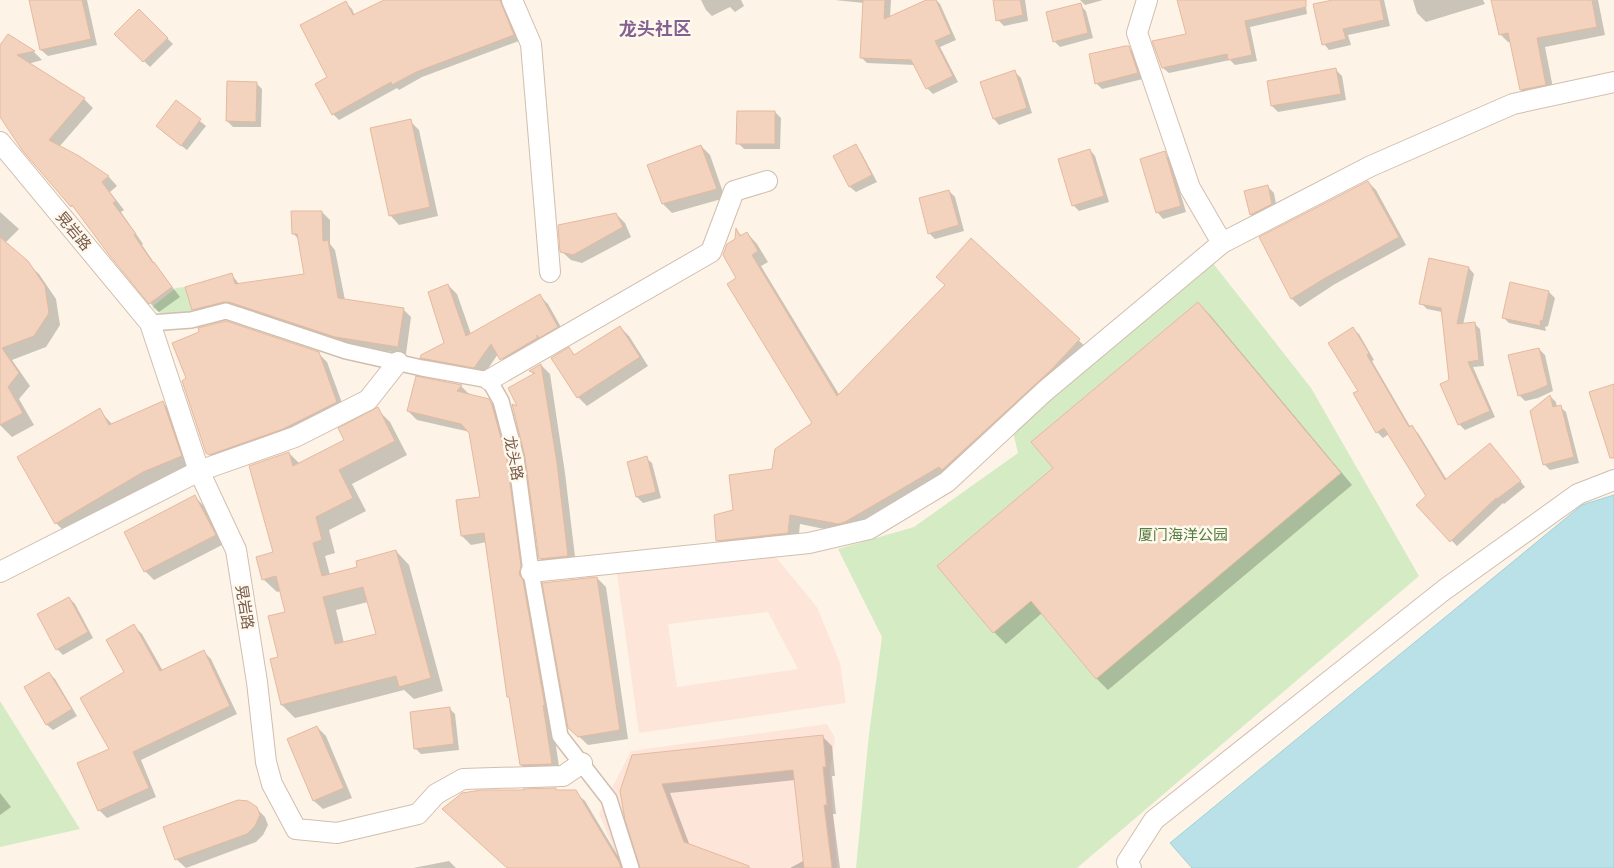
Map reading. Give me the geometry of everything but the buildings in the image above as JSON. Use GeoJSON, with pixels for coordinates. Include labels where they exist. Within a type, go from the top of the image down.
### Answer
{"type":"FeatureCollection","features":[{"type":"Feature","properties":{"kind":"street"},"geometry":{"type":"LineString","coordinates":[[512,0],[531,44],[550,272]]}},
{"type":"Feature","properties":{"kind":"street"},"geometry":{"type":"LineString","coordinates":[[1147,0],[1137,33],[1190,188],[1222,244]]}},
{"type":"Feature","properties":{"kind":"street"},"geometry":{"type":"LineString","coordinates":[[531,572],[809,543],[869,529],[947,482],[1044,391],[1222,244],[1371,166],[1514,104],[1614,82]]}},
{"type":"Feature","properties":{"kind":"street","name":"晃岩路"},"geometry":{"type":"LineString","coordinates":[[0,142],[150,323],[199,471],[236,550],[257,682],[266,762],[272,784],[296,829],[337,833],[418,814],[436,794],[463,779],[563,776],[582,763]]}},
{"type":"Feature","properties":{"kind":"street"},"geometry":{"type":"LineString","coordinates":[[150,323],[191,320],[226,310],[346,351],[422,368],[489,380],[711,252],[734,191],[766,181]]}},
{"type":"Feature","properties":{"kind":"street"},"geometry":{"type":"LineString","coordinates":[[0,572],[199,471],[295,437],[368,400],[398,362]]}},
{"type":"Feature","properties":{"kind":"street","name":"龙头路"},"geometry":{"type":"LineString","coordinates":[[489,380],[501,400],[516,458],[531,572],[560,736],[609,799],[631,868]]}},
{"type":"Feature","properties":{"kind":"street"},"geometry":{"type":"LineString","coordinates":[[1131,868],[1127,862],[1154,820],[1444,590],[1578,494],[1614,480]]}},
{"type":"Feature","properties":{"kind":"shaded area"},"geometry":{"type":"Polygon","coordinates":[[[775,556],[817,607],[840,663],[846,703],[639,733],[617,574],[775,556]],[[768,612],[668,624],[677,687],[798,669],[768,612]]]}},
{"type":"Feature","properties":{"kind":"shaded area"},"geometry":{"type":"Polygon","coordinates":[[[827,724],[835,738],[830,772],[837,868],[621,868],[599,813],[631,751],[827,724]]]}},
{"type":"Feature","properties":{"kind":"green space","name":"厦门海洋公园"},"geometry":{"type":"Polygon","coordinates":[[[1212,262],[1311,388],[1419,576],[1077,868],[856,868],[869,734],[882,637],[838,549],[914,527],[1018,453],[1012,428],[1212,262]]]}},
{"type":"Feature","properties":{"kind":"green space"},"geometry":{"type":"Polygon","coordinates":[[[185,287],[193,314],[166,314],[152,307],[176,288],[185,287]]]}},
{"type":"Feature","properties":{"kind":"green space"},"geometry":{"type":"Polygon","coordinates":[[[0,701],[80,829],[0,847],[0,701]]]}},
{"type":"Feature","properties":{"kind":"water"},"geometry":{"type":"Polygon","coordinates":[[[1614,495],[1614,868],[1192,868],[1170,843],[1582,505],[1614,495]]]}},
{"type":"Feature","properties":{"kind":"district","name":"龙头社区"},"geometry":{"type":"Point","coordinates":[655,28]}}]}
